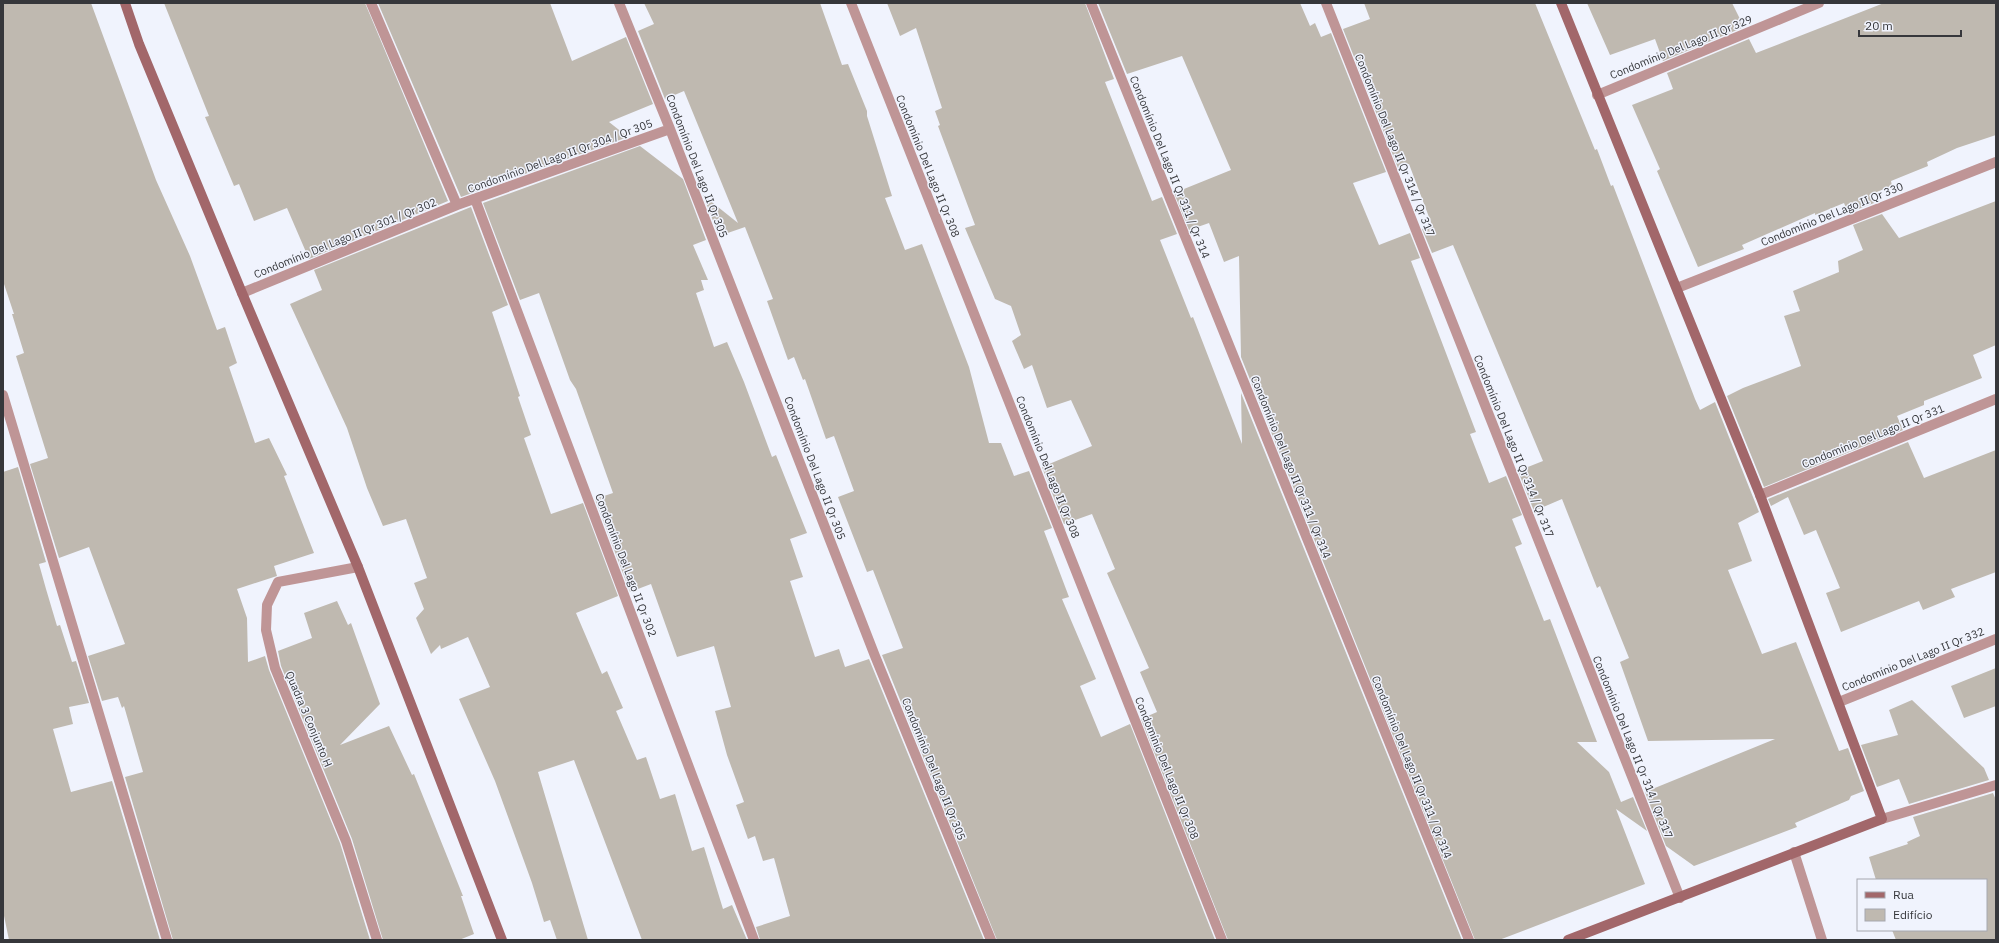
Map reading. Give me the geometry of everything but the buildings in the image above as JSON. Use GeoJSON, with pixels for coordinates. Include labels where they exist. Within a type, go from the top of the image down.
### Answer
{"type":"FeatureCollection","features":[{"type":"Feature","properties":{"kind":"street"},"geometry":{"type":"LineString","coordinates":[[124,3],[139,44],[242,293],[358,567],[502,940]]}},
{"type":"Feature","properties":{"kind":"street"},"geometry":{"type":"LineString","coordinates":[[371,3],[457,205]]}},
{"type":"Feature","properties":{"kind":"street","name":"Condomínio Del Lago II Qr 305"},"geometry":{"type":"LineString","coordinates":[[619,3],[670,129],[875,656],[991,940]]}},
{"type":"Feature","properties":{"kind":"street","name":"Condomínio Del Lago II Qr 308"},"geometry":{"type":"LineString","coordinates":[[851,3],[1222,940]]}},
{"type":"Feature","properties":{"kind":"street","name":"Condomínio Del Lago II Qr 311 / Qr 314"},"geometry":{"type":"LineString","coordinates":[[1091,3],[1469,940]]}},
{"type":"Feature","properties":{"kind":"street","name":"Condomínio Del Lago II Qr 314 / Qr 317"},"geometry":{"type":"LineString","coordinates":[[1326,3],[1680,898]]}},
{"type":"Feature","properties":{"kind":"street"},"geometry":{"type":"LineString","coordinates":[[1561,3],[1760,495],[1882,819]]}},
{"type":"Feature","properties":{"kind":"street","name":"Condomínio Del Lago II Qr 329"},"geometry":{"type":"LineString","coordinates":[[1597,95],[1819,3]]}},
{"type":"Feature","properties":{"kind":"street","name":"Condomínio Del Lago II Qr 304 / Qr 305"},"geometry":{"type":"LineString","coordinates":[[457,205],[670,129]]}},
{"type":"Feature","properties":{"kind":"street","name":"Condomínio Del Lago II Qr 330"},"geometry":{"type":"LineString","coordinates":[[1677,288],[1996,162]]}},
{"type":"Feature","properties":{"kind":"street","name":"Condomínio Del Lago II Qr 302"},"geometry":{"type":"LineString","coordinates":[[475,199],[754,940]]}},
{"type":"Feature","properties":{"kind":"street","name":"Condomínio Del Lago II Qr 301 / Qr 302"},"geometry":{"type":"LineString","coordinates":[[242,293],[457,205]]}},
{"type":"Feature","properties":{"kind":"street"},"geometry":{"type":"LineString","coordinates":[[3,395],[167,940]]}},
{"type":"Feature","properties":{"kind":"street","name":"Condomínio Del Lago II Qr 331"},"geometry":{"type":"LineString","coordinates":[[1760,495],[1996,399]]}},
{"type":"Feature","properties":{"kind":"street","name":"Quadra 3 Conjunto H"},"geometry":{"type":"LineString","coordinates":[[358,567],[278,582],[267,605],[266,630],[275,668],[346,841],[377,940]]}},
{"type":"Feature","properties":{"kind":"street","name":"Condomínio Del Lago II Qr 332"},"geometry":{"type":"LineString","coordinates":[[1839,702],[1996,639]]}},
{"type":"Feature","properties":{"kind":"street"},"geometry":{"type":"LineString","coordinates":[[1568,940],[1882,819],[1996,785]]}},
{"type":"Feature","properties":{"kind":"street"},"geometry":{"type":"LineString","coordinates":[[1794,852],[1822,940]]}}]}
